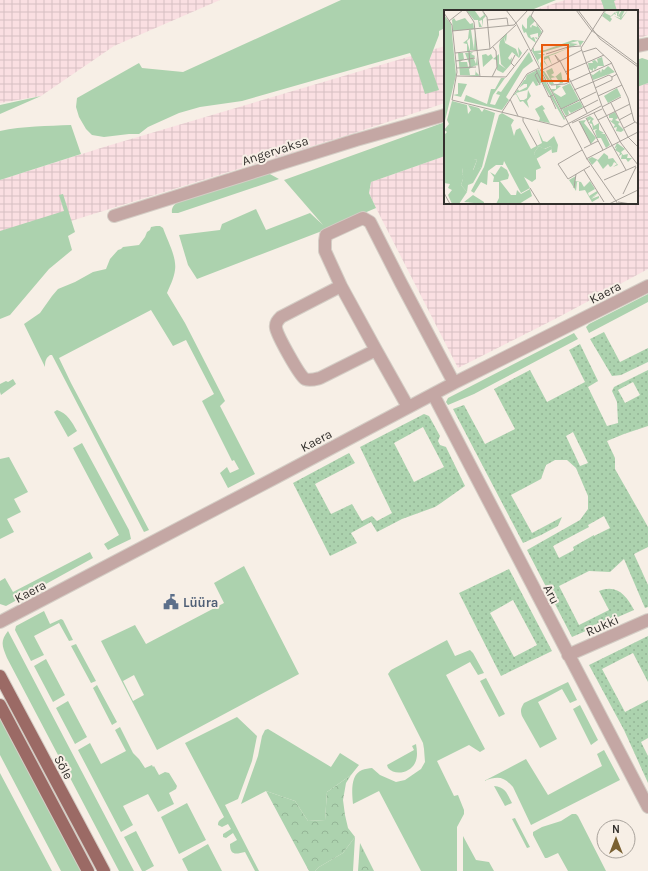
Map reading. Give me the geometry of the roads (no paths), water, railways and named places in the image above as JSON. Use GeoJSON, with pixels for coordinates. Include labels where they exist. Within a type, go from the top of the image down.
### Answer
{"type":"FeatureCollection","features":[{"type":"Feature","properties":{"kind":"main road","name":"Sõle"},"geometry":{"type":"LineString","coordinates":[[0,676],[104,871]]}},
{"type":"Feature","properties":{"kind":"main road","name":"Sõle"},"geometry":{"type":"LineString","coordinates":[[0,705],[88,871]]}},
{"type":"Feature","properties":{"kind":"street"},"geometry":{"type":"LineString","coordinates":[[638,46],[648,44]]}},
{"type":"Feature","properties":{"kind":"street","name":"Angervaksa"},"geometry":{"type":"LineString","coordinates":[[114,216],[356,140],[444,115]]}},
{"type":"Feature","properties":{"kind":"street"},"geometry":{"type":"LineString","coordinates":[[408,407],[341,286],[325,251],[326,235],[363,218],[370,222],[454,383]]}},
{"type":"Feature","properties":{"kind":"street"},"geometry":{"type":"LineString","coordinates":[[341,286],[281,317],[277,321],[276,326],[278,334],[300,374],[306,379],[313,380],[320,378],[376,350]]}},
{"type":"Feature","properties":{"kind":"street","name":"Kaera"},"geometry":{"type":"LineString","coordinates":[[0,622],[432,394],[648,286]]}},
{"type":"Feature","properties":{"kind":"street","name":"Aru"},"geometry":{"type":"LineString","coordinates":[[432,394],[648,807]]}},
{"type":"Feature","properties":{"kind":"street","name":"Rukki"},"geometry":{"type":"LineString","coordinates":[[568,655],[648,620]]}},
{"type":"Feature","properties":{"kind":"place","name":"Lüüra"},"geometry":{"type":"Point","coordinates":[171,602]}}]}
